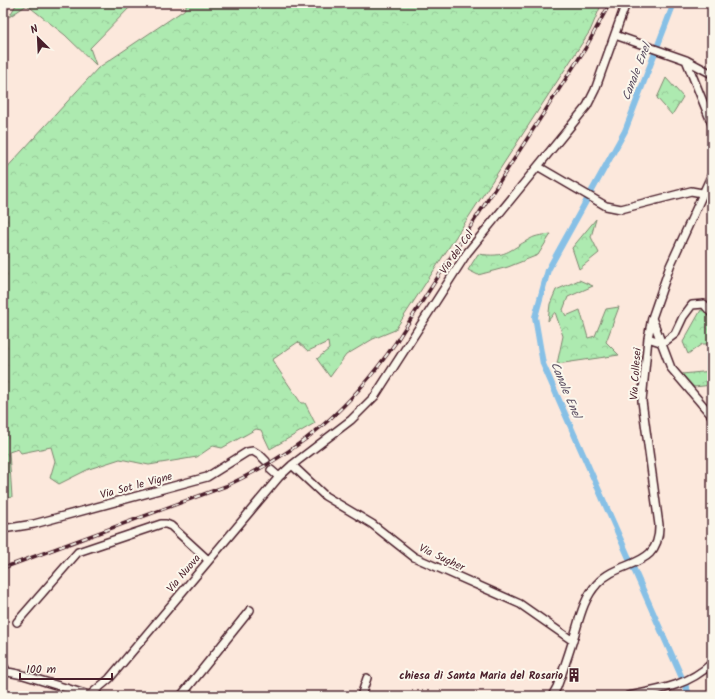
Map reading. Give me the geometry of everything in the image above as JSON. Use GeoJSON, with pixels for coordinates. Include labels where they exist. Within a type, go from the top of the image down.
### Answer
{"type":"FeatureCollection","features":[{"type":"Feature","properties":{"kind":"street","name":"Via del Col"},"geometry":{"type":"LineString","coordinates":[[292,465],[351,420],[375,396],[468,253],[587,106],[626,3]]}},
{"type":"Feature","properties":{"kind":"street"},"geometry":{"type":"LineString","coordinates":[[615,35],[686,60],[712,74]]}},
{"type":"Feature","properties":{"kind":"street"},"geometry":{"type":"LineString","coordinates":[[686,60],[712,124]]}},
{"type":"Feature","properties":{"kind":"street"},"geometry":{"type":"LineString","coordinates":[[539,167],[606,206],[621,209],[691,191],[702,193]]}},
{"type":"Feature","properties":{"kind":"street","name":"Via Collesei"},"geometry":{"type":"LineString","coordinates":[[552,696],[557,687],[573,641],[581,611],[594,587],[606,576],[654,550],[659,535],[642,401],[648,338],[652,318],[670,266],[702,193],[712,174]]}},
{"type":"Feature","properties":{"kind":"street"},"geometry":{"type":"LineString","coordinates":[[663,343],[676,334],[683,317],[692,305],[704,304],[712,314]]}},
{"type":"Feature","properties":{"kind":"street"},"geometry":{"type":"LineString","coordinates":[[652,318],[663,343],[671,368],[712,416]]}},
{"type":"Feature","properties":{"kind":"street"},"geometry":{"type":"LineString","coordinates":[[648,338],[663,343]]}},
{"type":"Feature","properties":{"kind":"street","name":"Via Sot le Vigne"},"geometry":{"type":"LineString","coordinates":[[3,529],[34,524],[207,477],[247,452],[253,451],[262,456],[266,462]]}},
{"type":"Feature","properties":{"kind":"street","name":"Via Nuova"},"geometry":{"type":"LineString","coordinates":[[91,695],[109,679],[208,560],[279,477],[292,465]]}},
{"type":"Feature","properties":{"kind":"street","name":"Via Sugher"},"geometry":{"type":"LineString","coordinates":[[292,465],[325,496],[372,524],[414,557],[520,604],[573,641]]}},
{"type":"Feature","properties":{"kind":"street"},"geometry":{"type":"LineString","coordinates":[[271,470],[279,477]]}},
{"type":"Feature","properties":{"kind":"street"},"geometry":{"type":"LineString","coordinates":[[17,622],[78,552],[147,529],[166,524],[208,560]]}},
{"type":"Feature","properties":{"kind":"street"},"geometry":{"type":"LineString","coordinates":[[181,696],[250,610]]}},
{"type":"Feature","properties":{"kind":"street"},"geometry":{"type":"LineString","coordinates":[[628,696],[669,689],[694,676],[712,663]]}},
{"type":"Feature","properties":{"kind":"street"},"geometry":{"type":"LineString","coordinates":[[3,665],[5,672],[35,678],[84,695],[91,695]]}},
{"type":"Feature","properties":{"kind":"street"},"geometry":{"type":"LineString","coordinates":[[361,696],[367,678]]}},
{"type":"Feature","properties":{"kind":"green space"},"geometry":{"type":"Polygon","coordinates":[[[17,3],[134,3],[90,48],[96,65],[65,35],[27,5],[9,17],[17,3]]]}},
{"type":"Feature","properties":{"kind":"green space"},"geometry":{"type":"Polygon","coordinates":[[[188,3],[602,3],[590,31],[395,330],[373,339],[346,355],[330,377],[317,359],[329,349],[328,342],[308,351],[298,342],[272,360],[301,403],[305,403],[315,423],[270,449],[261,430],[256,429],[222,448],[213,446],[197,457],[149,465],[120,459],[89,469],[59,484],[50,478],[55,461],[51,447],[21,453],[18,449],[9,452],[12,497],[3,499],[3,172],[98,68],[184,10],[188,3]]]}},
{"type":"Feature","properties":{"kind":"green space"},"geometry":{"type":"Polygon","coordinates":[[[666,78],[683,97],[672,115],[657,98],[666,78]]]}},
{"type":"Feature","properties":{"kind":"green space"},"geometry":{"type":"Polygon","coordinates":[[[596,219],[591,237],[599,253],[579,269],[572,248],[596,219]]]}},
{"type":"Feature","properties":{"kind":"green space"},"geometry":{"type":"Polygon","coordinates":[[[551,234],[538,255],[508,267],[478,275],[468,270],[478,254],[501,254],[532,238],[551,234]]]}},
{"type":"Feature","properties":{"kind":"green space"},"geometry":{"type":"Polygon","coordinates":[[[579,280],[593,286],[568,297],[563,310],[566,316],[580,310],[588,338],[595,336],[606,309],[619,307],[606,342],[619,355],[557,364],[563,336],[555,312],[548,321],[550,304],[556,290],[579,280]]]}},
{"type":"Feature","properties":{"kind":"green space"},"geometry":{"type":"Polygon","coordinates":[[[701,310],[709,310],[712,326],[712,344],[702,344],[688,354],[683,342],[701,310]]]}},
{"type":"Feature","properties":{"kind":"green space"},"geometry":{"type":"Polygon","coordinates":[[[712,371],[712,385],[694,387],[682,374],[712,371]]]}},
{"type":"Feature","properties":{"kind":"waterway","name":"Canale Enel"},"geometry":{"type":"LineString","coordinates":[[674,3],[625,131],[548,270],[535,317],[543,364],[690,696]]}},
{"type":"Feature","properties":{"kind":"railway"},"geometry":{"type":"LineString","coordinates":[[3,568],[226,486],[253,473],[278,458],[322,426],[360,388],[396,342],[585,49],[610,3]]}},
{"type":"Feature","properties":{"kind":"place","name":"chiesa di Santa Maria del Rosario"},"geometry":{"type":"Point","coordinates":[574,675]}}]}
